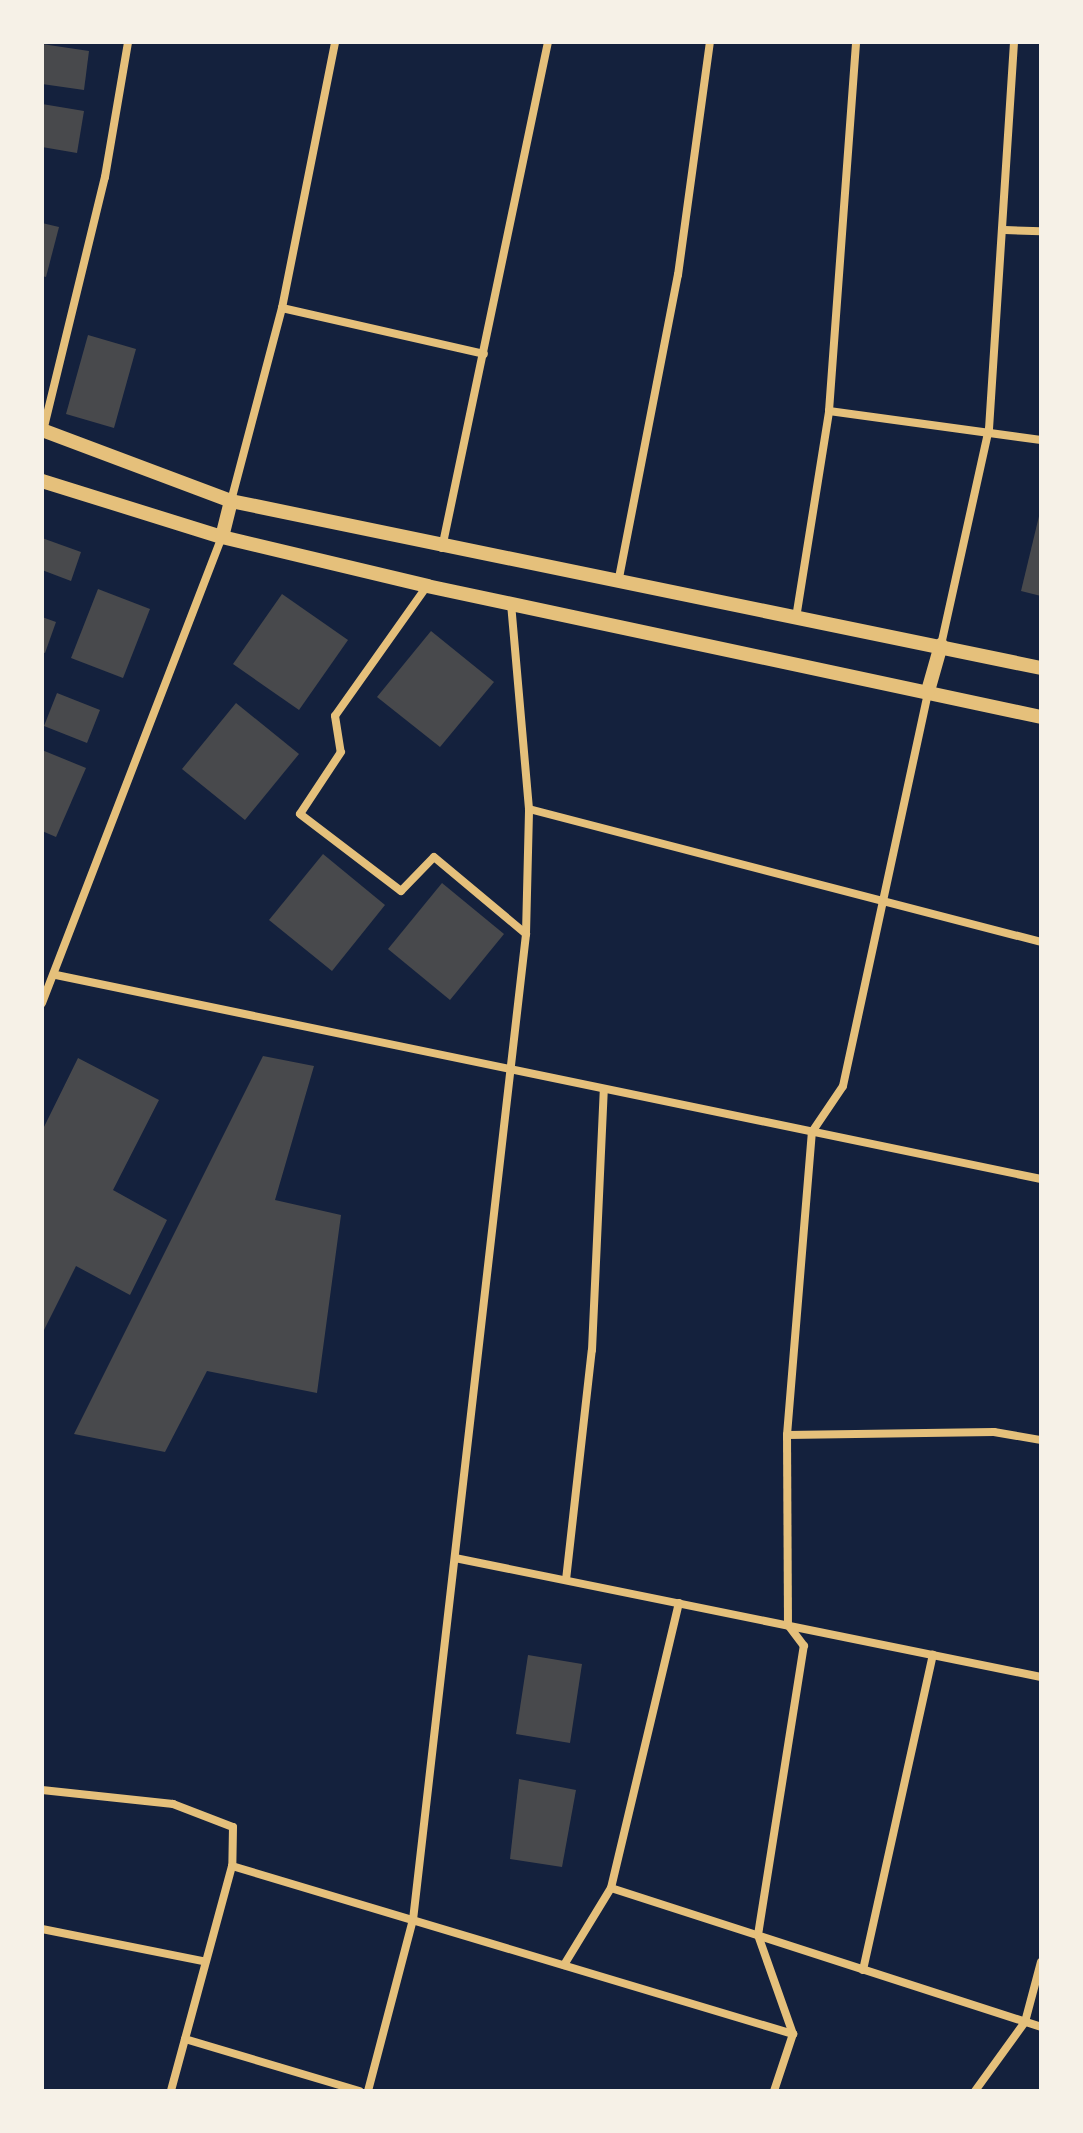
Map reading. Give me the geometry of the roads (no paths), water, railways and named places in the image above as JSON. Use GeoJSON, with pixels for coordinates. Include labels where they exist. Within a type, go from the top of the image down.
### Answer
{"type":"FeatureCollection","features":[{"type":"Feature","properties":{"kind":"street"},"geometry":{"type":"LineString","coordinates":[[128,42],[105,177],[42,430],[231,501],[442,549],[941,645],[1041,668]]}},
{"type":"Feature","properties":{"kind":"street"},"geometry":{"type":"LineString","coordinates":[[42,1003],[56,975],[222,537],[282,308],[335,42]]}},
{"type":"Feature","properties":{"kind":"street"},"geometry":{"type":"LineString","coordinates":[[442,549],[548,42]]}},
{"type":"Feature","properties":{"kind":"street"},"geometry":{"type":"LineString","coordinates":[[618,584],[678,275],[710,42]]}},
{"type":"Feature","properties":{"kind":"street"},"geometry":{"type":"LineString","coordinates":[[796,619],[829,411],[856,42]]}},
{"type":"Feature","properties":{"kind":"street"},"geometry":{"type":"LineString","coordinates":[[774,2091],[793,2034],[758,1935],[804,1646],[788,1625],[787,1435],[812,1132],[843,1086],[878,900],[941,645],[989,429],[1005,230],[1014,42]]}},
{"type":"Feature","properties":{"kind":"street"},"geometry":{"type":"LineString","coordinates":[[1005,230],[1041,231]]}},
{"type":"Feature","properties":{"kind":"street"},"geometry":{"type":"LineString","coordinates":[[282,308],[484,354]]}},
{"type":"Feature","properties":{"kind":"street"},"geometry":{"type":"LineString","coordinates":[[829,411],[989,429],[1041,440]]}},
{"type":"Feature","properties":{"kind":"street"},"geometry":{"type":"LineString","coordinates":[[42,481],[222,537],[427,586],[1041,717]]}},
{"type":"Feature","properties":{"kind":"street"},"geometry":{"type":"LineString","coordinates":[[427,586],[335,716],[341,752],[300,814],[401,891],[434,857],[526,934]]}},
{"type":"Feature","properties":{"kind":"street"},"geometry":{"type":"LineString","coordinates":[[368,2091],[413,1920],[508,1069],[526,934],[529,809],[511,603]]}},
{"type":"Feature","properties":{"kind":"street"},"geometry":{"type":"LineString","coordinates":[[529,809],[1041,942]]}},
{"type":"Feature","properties":{"kind":"street"},"geometry":{"type":"LineString","coordinates":[[56,975],[1041,1179]]}},
{"type":"Feature","properties":{"kind":"street"},"geometry":{"type":"LineString","coordinates":[[566,1580],[592,1350],[604,1089]]}},
{"type":"Feature","properties":{"kind":"street"},"geometry":{"type":"LineString","coordinates":[[787,1435],[994,1432],[1041,1440]]}},
{"type":"Feature","properties":{"kind":"street"},"geometry":{"type":"LineString","coordinates":[[455,1558],[1041,1677]]}},
{"type":"Feature","properties":{"kind":"street"},"geometry":{"type":"LineString","coordinates":[[564,1965],[611,1888],[679,1603]]}},
{"type":"Feature","properties":{"kind":"street"},"geometry":{"type":"LineString","coordinates":[[863,1970],[933,1655]]}},
{"type":"Feature","properties":{"kind":"street"},"geometry":{"type":"LineString","coordinates":[[42,1790],[173,1804],[233,1827],[232,1866],[202,1961],[185,2039],[180,2080],[171,2091]]}},
{"type":"Feature","properties":{"kind":"street"},"geometry":{"type":"LineString","coordinates":[[232,1866],[793,2034]]}},
{"type":"Feature","properties":{"kind":"street"},"geometry":{"type":"LineString","coordinates":[[611,1888],[1041,2027]]}},
{"type":"Feature","properties":{"kind":"street"},"geometry":{"type":"LineString","coordinates":[[42,1929],[202,1961]]}},
{"type":"Feature","properties":{"kind":"street"},"geometry":{"type":"LineString","coordinates":[[975,2091],[1025,2022],[1041,1962]]}},
{"type":"Feature","properties":{"kind":"street"},"geometry":{"type":"LineString","coordinates":[[185,2039],[359,2091]]}}]}
